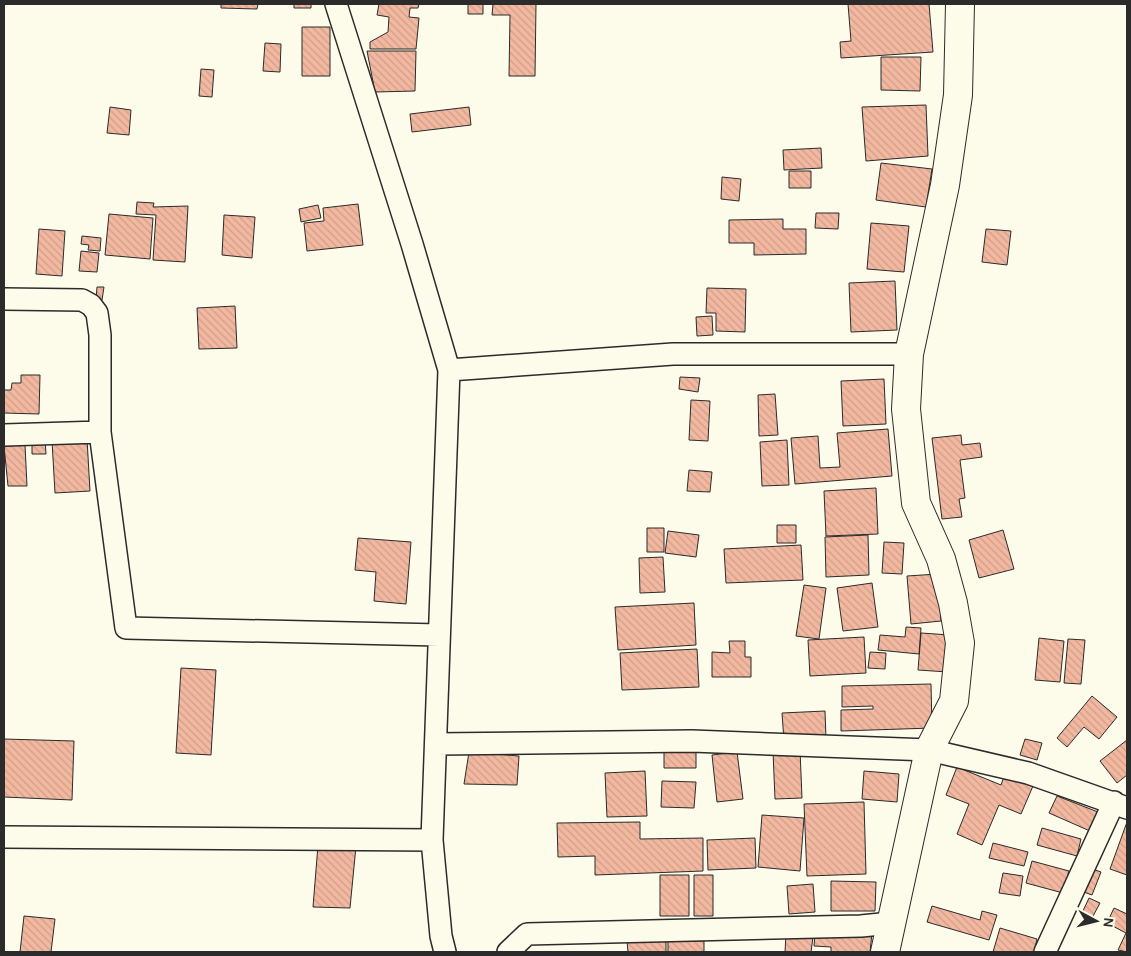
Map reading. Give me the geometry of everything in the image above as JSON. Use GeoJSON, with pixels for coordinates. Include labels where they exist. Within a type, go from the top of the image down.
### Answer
{"type":"FeatureCollection","features":[{"type":"Feature","properties":{"kind":"street"},"geometry":{"type":"LineString","coordinates":[[336,4],[412,244],[449,370],[432,840],[444,952]]}},
{"type":"Feature","properties":{"kind":"street"},"geometry":{"type":"LineString","coordinates":[[885,952],[929,750],[954,701],[960,643],[953,603],[941,560],[916,503],[906,409],[909,354],[946,185],[958,95],[960,4]]}},
{"type":"Feature","properties":{"kind":"street"},"geometry":{"type":"LineString","coordinates":[[4,299],[82,300],[91,305],[97,313],[100,335],[100,432],[126,628],[438,635]]}},
{"type":"Feature","properties":{"kind":"street"},"geometry":{"type":"LineString","coordinates":[[449,370],[673,354],[909,354]]}},
{"type":"Feature","properties":{"kind":"street"},"geometry":{"type":"LineString","coordinates":[[4,435],[100,432]]}},
{"type":"Feature","properties":{"kind":"street"},"geometry":{"type":"LineString","coordinates":[[436,744],[692,741],[929,750],[1028,773],[1120,805],[1045,952]]}},
{"type":"Feature","properties":{"kind":"street"},"geometry":{"type":"LineString","coordinates":[[4,837],[432,840]]}},
{"type":"Feature","properties":{"kind":"street"},"geometry":{"type":"LineString","coordinates":[[508,952],[527,934],[861,926],[891,922]]}},
{"type":"Feature","properties":{"kind":"building"},"geometry":{"type":"Polygon","coordinates":[[[221,4],[258,4],[257,9],[221,8],[221,4]]]}},
{"type":"Feature","properties":{"kind":"building"},"geometry":{"type":"Polygon","coordinates":[[[294,4],[311,4],[311,8],[294,8],[294,4]]]}},
{"type":"Feature","properties":{"kind":"building"},"geometry":{"type":"Polygon","coordinates":[[[379,4],[419,4],[418,8],[410,8],[409,17],[419,18],[416,49],[370,49],[370,42],[388,32],[389,17],[377,15],[379,4]]]}},
{"type":"Feature","properties":{"kind":"building"},"geometry":{"type":"Polygon","coordinates":[[[468,4],[483,4],[483,14],[468,14],[468,4]]]}},
{"type":"Feature","properties":{"kind":"building"},"geometry":{"type":"Polygon","coordinates":[[[493,4],[536,4],[535,76],[509,76],[510,15],[492,15],[493,4]]]}},
{"type":"Feature","properties":{"kind":"building"},"geometry":{"type":"Polygon","coordinates":[[[848,4],[929,4],[933,52],[841,58],[840,42],[851,41],[848,4]]]}},
{"type":"Feature","properties":{"kind":"building"},"geometry":{"type":"Polygon","coordinates":[[[302,27],[330,27],[330,76],[302,76],[302,27]]]}},
{"type":"Feature","properties":{"kind":"building"},"geometry":{"type":"Polygon","coordinates":[[[265,43],[281,44],[280,72],[263,71],[265,43]]]}},
{"type":"Feature","properties":{"kind":"building"},"geometry":{"type":"Polygon","coordinates":[[[367,51],[416,51],[415,91],[375,92],[367,51]]]}},
{"type":"Feature","properties":{"kind":"building"},"geometry":{"type":"Polygon","coordinates":[[[881,57],[921,57],[920,91],[881,90],[881,57]]]}},
{"type":"Feature","properties":{"kind":"building"},"geometry":{"type":"Polygon","coordinates":[[[201,69],[214,70],[212,97],[199,96],[201,69]]]}},
{"type":"Feature","properties":{"kind":"building"},"geometry":{"type":"Polygon","coordinates":[[[926,105],[928,156],[866,161],[862,107],[926,105]]]}},
{"type":"Feature","properties":{"kind":"building"},"geometry":{"type":"Polygon","coordinates":[[[110,107],[131,110],[129,135],[107,133],[110,107]]]}},
{"type":"Feature","properties":{"kind":"building"},"geometry":{"type":"Polygon","coordinates":[[[469,107],[471,125],[412,132],[410,114],[469,107]]]}},
{"type":"Feature","properties":{"kind":"building"},"geometry":{"type":"Polygon","coordinates":[[[821,148],[822,168],[784,170],[783,150],[821,148]]]}},
{"type":"Feature","properties":{"kind":"building"},"geometry":{"type":"Polygon","coordinates":[[[881,163],[932,169],[926,207],[876,200],[881,163]]]}},
{"type":"Feature","properties":{"kind":"building"},"geometry":{"type":"Polygon","coordinates":[[[789,171],[811,171],[811,188],[789,188],[789,171]]]}},
{"type":"Feature","properties":{"kind":"building"},"geometry":{"type":"Polygon","coordinates":[[[722,177],[741,179],[739,201],[721,199],[722,177]]]}},
{"type":"Feature","properties":{"kind":"building"},"geometry":{"type":"Polygon","coordinates":[[[137,202],[154,203],[153,207],[188,206],[185,262],[153,260],[156,215],[136,214],[137,202]]]}},
{"type":"Feature","properties":{"kind":"building"},"geometry":{"type":"Polygon","coordinates":[[[358,204],[363,245],[307,251],[304,223],[324,221],[323,208],[358,204]]]}},
{"type":"Feature","properties":{"kind":"building"},"geometry":{"type":"Polygon","coordinates":[[[318,205],[321,218],[301,222],[299,209],[318,205]]]}},
{"type":"Feature","properties":{"kind":"building"},"geometry":{"type":"Polygon","coordinates":[[[816,213],[839,213],[838,229],[815,228],[816,213]]]}},
{"type":"Feature","properties":{"kind":"building"},"geometry":{"type":"Polygon","coordinates":[[[109,214],[153,218],[150,259],[105,255],[109,214]]]}},
{"type":"Feature","properties":{"kind":"building"},"geometry":{"type":"Polygon","coordinates":[[[224,215],[255,217],[252,258],[222,255],[224,215]]]}},
{"type":"Feature","properties":{"kind":"building"},"geometry":{"type":"Polygon","coordinates":[[[783,219],[783,229],[806,229],[806,254],[754,255],[754,243],[729,243],[729,220],[783,219]]]}},
{"type":"Feature","properties":{"kind":"building"},"geometry":{"type":"Polygon","coordinates":[[[871,223],[909,226],[904,272],[867,269],[871,223]]]}},
{"type":"Feature","properties":{"kind":"building"},"geometry":{"type":"Polygon","coordinates":[[[39,229],[65,231],[62,276],[36,274],[39,229]]]}},
{"type":"Feature","properties":{"kind":"building"},"geometry":{"type":"Polygon","coordinates":[[[986,229],[1011,231],[1007,265],[982,262],[986,229]]]}},
{"type":"Feature","properties":{"kind":"building"},"geometry":{"type":"Polygon","coordinates":[[[82,236],[101,238],[100,251],[88,250],[89,245],[81,244],[82,236]]]}},
{"type":"Feature","properties":{"kind":"building"},"geometry":{"type":"Polygon","coordinates":[[[81,251],[99,253],[97,272],[79,271],[81,251]]]}},
{"type":"Feature","properties":{"kind":"building"},"geometry":{"type":"Polygon","coordinates":[[[895,281],[897,330],[851,332],[849,283],[895,281]]]}},
{"type":"Feature","properties":{"kind":"building"},"geometry":{"type":"Polygon","coordinates":[[[97,287],[104,287],[102,300],[96,300],[97,287]]]}},
{"type":"Feature","properties":{"kind":"building"},"geometry":{"type":"Polygon","coordinates":[[[707,288],[746,289],[745,332],[716,331],[716,313],[706,313],[707,288]]]}},
{"type":"Feature","properties":{"kind":"building"},"geometry":{"type":"Polygon","coordinates":[[[235,306],[237,348],[199,349],[197,308],[235,306]]]}},
{"type":"Feature","properties":{"kind":"building"},"geometry":{"type":"Polygon","coordinates":[[[712,316],[713,335],[697,336],[696,317],[712,316]]]}},
{"type":"Feature","properties":{"kind":"building"},"geometry":{"type":"Polygon","coordinates":[[[21,375],[40,375],[39,414],[4,413],[4,390],[11,390],[12,383],[21,383],[21,375]]]}},
{"type":"Feature","properties":{"kind":"building"},"geometry":{"type":"Polygon","coordinates":[[[680,377],[700,378],[698,392],[679,389],[680,377]]]}},
{"type":"Feature","properties":{"kind":"building"},"geometry":{"type":"Polygon","coordinates":[[[884,379],[886,424],[843,426],[841,381],[884,379]]]}},
{"type":"Feature","properties":{"kind":"building"},"geometry":{"type":"Polygon","coordinates":[[[775,394],[778,435],[759,436],[758,395],[775,394]]]}},
{"type":"Feature","properties":{"kind":"building"},"geometry":{"type":"Polygon","coordinates":[[[691,400],[710,401],[708,441],[689,440],[691,400]]]}},
{"type":"Feature","properties":{"kind":"building"},"geometry":{"type":"Polygon","coordinates":[[[888,429],[892,476],[795,484],[791,438],[818,436],[820,468],[840,467],[837,433],[888,429]]]}},
{"type":"Feature","properties":{"kind":"building"},"geometry":{"type":"Polygon","coordinates":[[[961,435],[962,445],[980,443],[982,457],[960,460],[965,498],[959,499],[962,517],[942,519],[932,438],[961,435]]]}},
{"type":"Feature","properties":{"kind":"building"},"geometry":{"type":"Polygon","coordinates":[[[45,439],[46,454],[32,454],[32,440],[45,439]]]}},
{"type":"Feature","properties":{"kind":"building"},"geometry":{"type":"Polygon","coordinates":[[[87,439],[90,491],[55,493],[52,441],[87,439]]]}},
{"type":"Feature","properties":{"kind":"building"},"geometry":{"type":"Polygon","coordinates":[[[787,440],[789,485],[762,486],[760,442],[787,440]]]}},
{"type":"Feature","properties":{"kind":"building"},"geometry":{"type":"Polygon","coordinates":[[[25,445],[27,486],[8,486],[4,446],[25,445]]]}},
{"type":"Feature","properties":{"kind":"building"},"geometry":{"type":"Polygon","coordinates":[[[689,470],[712,472],[710,492],[687,491],[689,470]]]}},
{"type":"Feature","properties":{"kind":"building"},"geometry":{"type":"Polygon","coordinates":[[[876,488],[878,534],[826,536],[824,491],[876,488]]]}},
{"type":"Feature","properties":{"kind":"building"},"geometry":{"type":"Polygon","coordinates":[[[777,525],[796,525],[796,543],[777,543],[777,525]]]}},
{"type":"Feature","properties":{"kind":"building"},"geometry":{"type":"Polygon","coordinates":[[[647,528],[664,528],[664,552],[647,552],[647,528]]]}},
{"type":"Feature","properties":{"kind":"building"},"geometry":{"type":"Polygon","coordinates":[[[1003,530],[1014,569],[979,578],[969,540],[1003,530]]]}},
{"type":"Feature","properties":{"kind":"building"},"geometry":{"type":"Polygon","coordinates":[[[668,531],[699,535],[696,557],[665,553],[668,531]]]}},
{"type":"Feature","properties":{"kind":"building"},"geometry":{"type":"Polygon","coordinates":[[[868,535],[869,575],[826,577],[825,537],[868,535]]]}},
{"type":"Feature","properties":{"kind":"building"},"geometry":{"type":"Polygon","coordinates":[[[358,538],[411,542],[406,604],[374,601],[376,572],[355,570],[358,538]]]}},
{"type":"Feature","properties":{"kind":"building"},"geometry":{"type":"Polygon","coordinates":[[[884,542],[904,543],[902,574],[882,573],[884,542]]]}},
{"type":"Feature","properties":{"kind":"building"},"geometry":{"type":"Polygon","coordinates":[[[801,545],[803,580],[726,583],[724,549],[801,545]]]}},
{"type":"Feature","properties":{"kind":"building"},"geometry":{"type":"Polygon","coordinates":[[[663,557],[665,592],[640,593],[639,558],[663,557]]]}},
{"type":"Feature","properties":{"kind":"building"},"geometry":{"type":"Polygon","coordinates":[[[938,574],[941,621],[911,624],[907,576],[938,574]]]}},
{"type":"Feature","properties":{"kind":"building"},"geometry":{"type":"Polygon","coordinates":[[[872,583],[878,627],[843,631],[837,588],[872,583]]]}},
{"type":"Feature","properties":{"kind":"building"},"geometry":{"type":"Polygon","coordinates":[[[804,585],[826,588],[819,639],[796,636],[804,585]]]}},
{"type":"Feature","properties":{"kind":"building"},"geometry":{"type":"Polygon","coordinates":[[[694,603],[696,645],[618,650],[615,607],[694,603]]]}},
{"type":"Feature","properties":{"kind":"building"},"geometry":{"type":"Polygon","coordinates":[[[906,627],[921,628],[919,654],[878,650],[880,635],[905,637],[906,627]]]}},
{"type":"Feature","properties":{"kind":"building"},"geometry":{"type":"Polygon","coordinates":[[[921,633],[950,635],[948,672],[918,670],[921,633]]]}},
{"type":"Feature","properties":{"kind":"building"},"geometry":{"type":"Polygon","coordinates":[[[864,637],[866,673],[810,676],[808,640],[864,637]]]}},
{"type":"Feature","properties":{"kind":"building"},"geometry":{"type":"Polygon","coordinates":[[[1039,638],[1064,641],[1060,682],[1035,680],[1039,638]]]}},
{"type":"Feature","properties":{"kind":"building"},"geometry":{"type":"Polygon","coordinates":[[[1068,639],[1085,640],[1081,684],[1064,683],[1068,639]]]}},
{"type":"Feature","properties":{"kind":"building"},"geometry":{"type":"Polygon","coordinates":[[[729,641],[745,641],[745,657],[751,657],[751,677],[712,677],[712,652],[730,653],[729,641]]]}},
{"type":"Feature","properties":{"kind":"building"},"geometry":{"type":"Polygon","coordinates":[[[697,649],[699,687],[622,690],[620,653],[697,649]]]}},
{"type":"Feature","properties":{"kind":"building"},"geometry":{"type":"Polygon","coordinates":[[[870,652],[886,653],[885,669],[868,668],[870,652]]]}},
{"type":"Feature","properties":{"kind":"building"},"geometry":{"type":"Polygon","coordinates":[[[181,668],[216,670],[211,755],[176,753],[181,668]]]}},
{"type":"Feature","properties":{"kind":"building"},"geometry":{"type":"Polygon","coordinates":[[[931,684],[932,728],[841,731],[841,710],[873,709],[873,706],[842,707],[842,686],[931,684]]]}},
{"type":"Feature","properties":{"kind":"building"},"geometry":{"type":"Polygon","coordinates":[[[1092,696],[1117,717],[1099,739],[1084,727],[1067,747],[1057,738],[1092,696]]]}},
{"type":"Feature","properties":{"kind":"building"},"geometry":{"type":"Polygon","coordinates":[[[825,711],[826,739],[784,741],[782,713],[825,711]]]}},
{"type":"Feature","properties":{"kind":"building"},"geometry":{"type":"Polygon","coordinates":[[[4,739],[74,741],[72,800],[4,797],[4,739]]]}},
{"type":"Feature","properties":{"kind":"building"},"geometry":{"type":"Polygon","coordinates":[[[1025,739],[1042,743],[1037,760],[1020,755],[1025,739]]]}},
{"type":"Feature","properties":{"kind":"building"},"geometry":{"type":"Polygon","coordinates":[[[1127,740],[1127,775],[1117,783],[1100,761],[1127,740]]]}},
{"type":"Feature","properties":{"kind":"building"},"geometry":{"type":"Polygon","coordinates":[[[696,748],[696,768],[664,768],[664,749],[696,748]]]}},
{"type":"Feature","properties":{"kind":"building"},"geometry":{"type":"Polygon","coordinates":[[[800,750],[802,798],[775,799],[773,751],[800,750]]]}},
{"type":"Feature","properties":{"kind":"building"},"geometry":{"type":"Polygon","coordinates":[[[469,752],[519,756],[517,785],[464,784],[469,752]]]}},
{"type":"Feature","properties":{"kind":"building"},"geometry":{"type":"Polygon","coordinates":[[[737,752],[743,799],[717,802],[712,755],[737,752]]]}},
{"type":"Feature","properties":{"kind":"building"},"geometry":{"type":"Polygon","coordinates":[[[957,767],[1001,785],[1005,774],[1033,786],[1021,814],[999,805],[982,845],[957,834],[969,804],[946,795],[957,767]]]}},
{"type":"Feature","properties":{"kind":"building"},"geometry":{"type":"Polygon","coordinates":[[[645,771],[647,816],[607,817],[605,773],[645,771]]]}},
{"type":"Feature","properties":{"kind":"building"},"geometry":{"type":"Polygon","coordinates":[[[864,771],[899,774],[897,802],[862,799],[864,771]]]}},
{"type":"Feature","properties":{"kind":"building"},"geometry":{"type":"Polygon","coordinates":[[[662,781],[696,782],[694,808],[661,807],[662,781]]]}},
{"type":"Feature","properties":{"kind":"building"},"geometry":{"type":"Polygon","coordinates":[[[1057,796],[1098,812],[1090,831],[1049,813],[1057,796]]]}},
{"type":"Feature","properties":{"kind":"building"},"geometry":{"type":"Polygon","coordinates":[[[864,802],[866,874],[807,876],[804,804],[864,802]]]}},
{"type":"Feature","properties":{"kind":"building"},"geometry":{"type":"Polygon","coordinates":[[[762,815],[804,818],[800,871],[758,867],[762,815]]]}},
{"type":"Feature","properties":{"kind":"building"},"geometry":{"type":"Polygon","coordinates":[[[640,822],[640,839],[703,838],[703,871],[595,875],[595,856],[558,857],[557,823],[640,822]]]}},
{"type":"Feature","properties":{"kind":"building"},"geometry":{"type":"Polygon","coordinates":[[[1127,822],[1127,875],[1110,869],[1127,822]]]}},
{"type":"Feature","properties":{"kind":"building"},"geometry":{"type":"Polygon","coordinates":[[[1042,828],[1081,839],[1077,856],[1037,845],[1042,828]]]}},
{"type":"Feature","properties":{"kind":"building"},"geometry":{"type":"Polygon","coordinates":[[[755,838],[756,868],[708,870],[707,840],[755,838]]]}},
{"type":"Feature","properties":{"kind":"building"},"geometry":{"type":"Polygon","coordinates":[[[993,843],[1028,852],[1024,866],[989,858],[993,843]]]}},
{"type":"Feature","properties":{"kind":"building"},"geometry":{"type":"Polygon","coordinates":[[[318,845],[356,846],[350,908],[313,907],[318,845]]]}},
{"type":"Feature","properties":{"kind":"building"},"geometry":{"type":"Polygon","coordinates":[[[1032,861],[1069,871],[1063,893],[1026,883],[1032,861]]]}},
{"type":"Feature","properties":{"kind":"building"},"geometry":{"type":"Polygon","coordinates":[[[1087,867],[1101,872],[1092,895],[1078,890],[1087,867]]]}},
{"type":"Feature","properties":{"kind":"building"},"geometry":{"type":"Polygon","coordinates":[[[1003,873],[1023,876],[1020,896],[999,893],[1003,873]]]}},
{"type":"Feature","properties":{"kind":"building"},"geometry":{"type":"Polygon","coordinates":[[[660,875],[689,875],[689,916],[660,916],[660,875]]]}},
{"type":"Feature","properties":{"kind":"building"},"geometry":{"type":"Polygon","coordinates":[[[694,875],[713,875],[713,916],[694,916],[694,875]]]}},
{"type":"Feature","properties":{"kind":"building"},"geometry":{"type":"Polygon","coordinates":[[[831,881],[876,882],[875,911],[831,911],[831,881]]]}},
{"type":"Feature","properties":{"kind":"building"},"geometry":{"type":"Polygon","coordinates":[[[813,884],[815,912],[789,914],[787,886],[813,884]]]}},
{"type":"Feature","properties":{"kind":"building"},"geometry":{"type":"Polygon","coordinates":[[[1089,898],[1100,903],[1092,918],[1082,913],[1089,898]]]}},
{"type":"Feature","properties":{"kind":"building"},"geometry":{"type":"Polygon","coordinates":[[[932,906],[980,920],[982,911],[997,915],[989,940],[927,922],[932,906]]]}},
{"type":"Feature","properties":{"kind":"building"},"geometry":{"type":"Polygon","coordinates":[[[1114,908],[1127,914],[1127,952],[1118,950],[1126,933],[1107,923],[1114,908]]]}},
{"type":"Feature","properties":{"kind":"building"},"geometry":{"type":"Polygon","coordinates":[[[24,916],[55,919],[51,952],[20,952],[24,916]]]}},
{"type":"Feature","properties":{"kind":"building"},"geometry":{"type":"Polygon","coordinates":[[[1000,928],[1037,939],[1034,952],[993,952],[1000,928]]]}},
{"type":"Feature","properties":{"kind":"building"},"geometry":{"type":"Polygon","coordinates":[[[815,933],[872,933],[870,952],[831,952],[831,947],[814,946],[815,933]]]}},
{"type":"Feature","properties":{"kind":"building"},"geometry":{"type":"Polygon","coordinates":[[[786,934],[813,937],[811,952],[785,952],[786,934]]]}},
{"type":"Feature","properties":{"kind":"building"},"geometry":{"type":"Polygon","coordinates":[[[666,939],[666,952],[628,952],[627,941],[666,939]]]}},
{"type":"Feature","properties":{"kind":"building"},"geometry":{"type":"Polygon","coordinates":[[[668,940],[704,941],[704,952],[668,952],[668,940]]]}}]}
